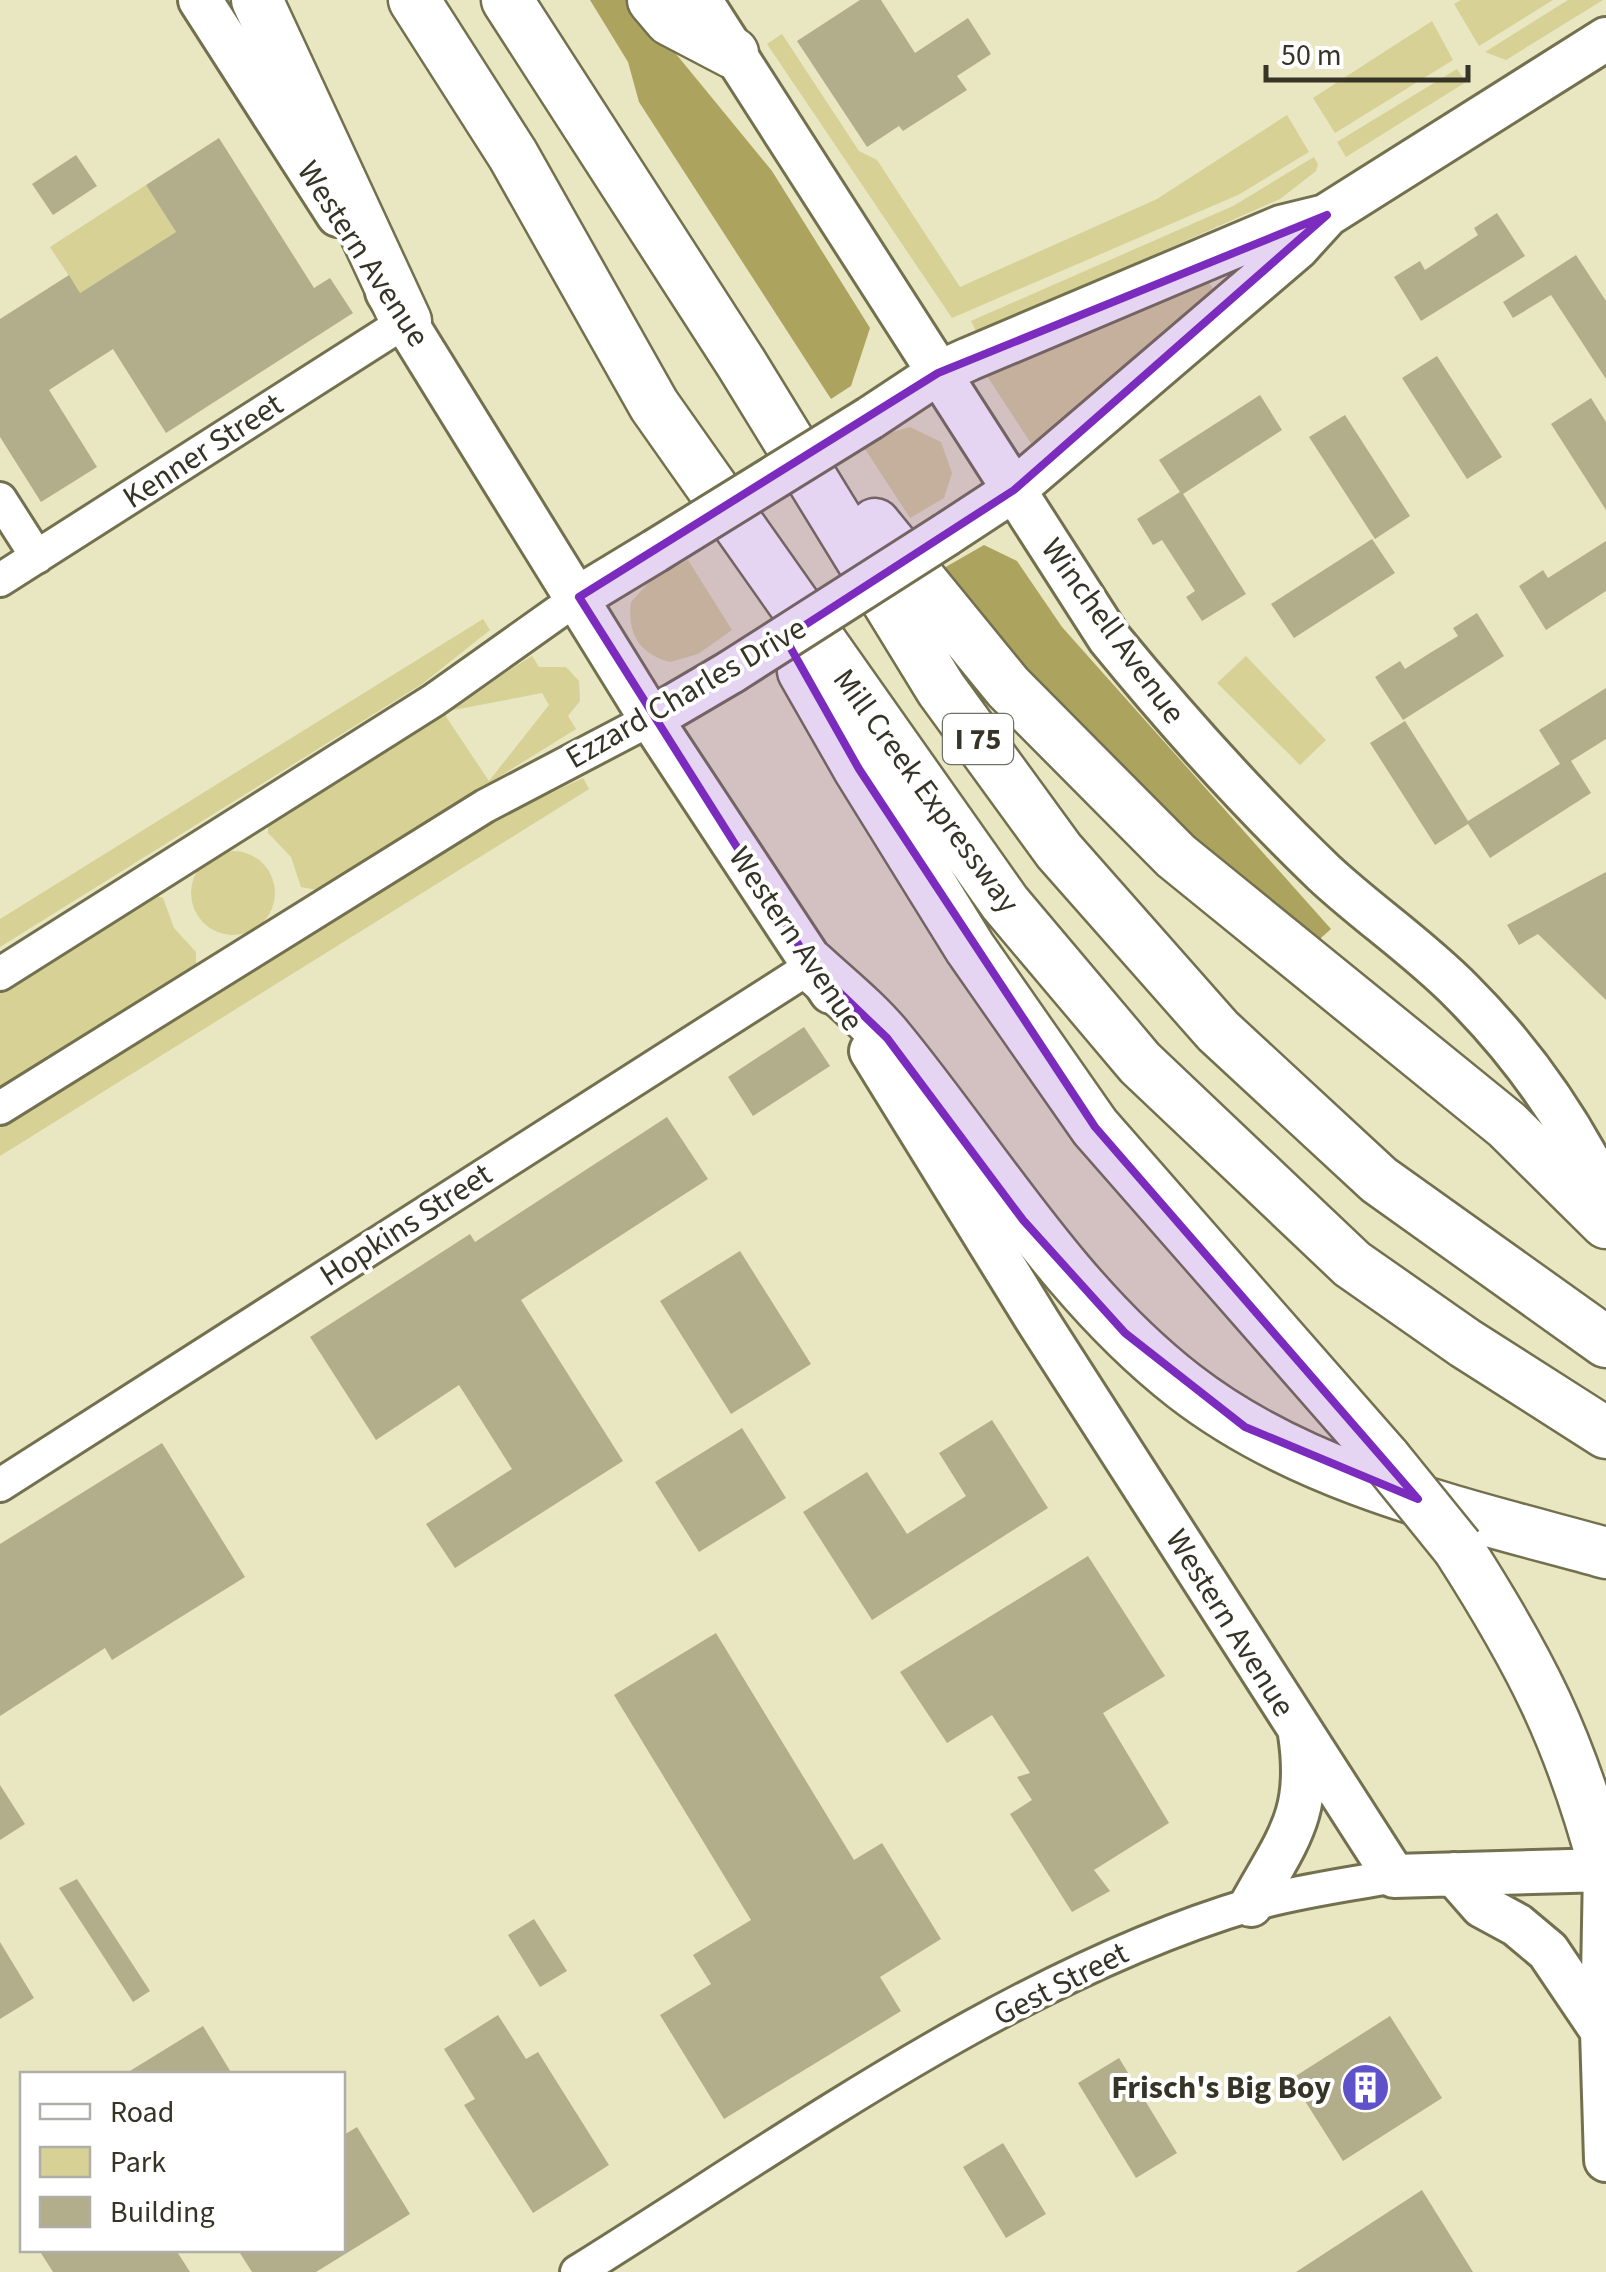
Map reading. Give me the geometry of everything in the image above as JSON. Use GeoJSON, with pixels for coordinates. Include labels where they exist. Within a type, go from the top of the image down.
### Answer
{"type":"FeatureCollection","features":[{"type":"Feature","properties":{"kind":"highway"},"geometry":{"type":"LineString","coordinates":[[257,0],[406,321]]}},
{"type":"Feature","properties":{"kind":"highway","name":"Mill Creek Expressway"},"geometry":{"type":"LineString","coordinates":[[414,0],[513,155],[654,405],[1005,903],[1140,1063],[1352,1264],[1464,1344],[1606,1433]]}},
{"type":"Feature","properties":{"kind":"highway","name":"I 75"},"geometry":{"type":"LineString","coordinates":[[507,0],[742,363],[941,689],[1060,850],[1218,1031],[1379,1180],[1606,1342]]}},
{"type":"Feature","properties":{"kind":"highway"},"geometry":{"type":"LineString","coordinates":[[653,0],[670,20],[733,53]]}},
{"type":"Feature","properties":{"kind":"highway"},"geometry":{"type":"LineString","coordinates":[[742,363],[1008,687],[1086,770],[1176,856],[1256,924],[1507,1125],[1606,1223]]}},
{"type":"Feature","properties":{"kind":"highway"},"geometry":{"type":"LineString","coordinates":[[654,405],[859,769],[1043,1054],[1095,1127],[1386,1459],[1458,1548],[1544,1690],[1581,1784],[1605,1870]]}},
{"type":"Feature","properties":{"kind":"highway"},"geometry":{"type":"LineString","coordinates":[[812,966],[887,1038],[1023,1220],[1126,1333],[1184,1386],[1245,1427],[1329,1468],[1466,1515],[1606,1553]]}},
{"type":"Feature","properties":{"kind":"main road","name":"Western Avenue"},"geometry":{"type":"LineString","coordinates":[[200,0],[406,321],[652,719],[812,966],[900,1093],[989,1244],[1394,1876]]}},
{"type":"Feature","properties":{"kind":"main road","name":"Winchell Avenue"},"geometry":{"type":"LineString","coordinates":[[700,0],[1109,638],[1180,725],[1329,877],[1462,990],[1555,1105],[1606,1196]]}},
{"type":"Feature","properties":{"kind":"main road","name":"Ezzard Charles Drive"},"geometry":{"type":"LineString","coordinates":[[652,719],[1014,490],[1297,248],[1327,216],[1606,39]]}},
{"type":"Feature","properties":{"kind":"main road","name":"Ezzard Charles Drive"},"geometry":{"type":"LineString","coordinates":[[579,598],[938,373],[1281,228],[1327,216]]}},
{"type":"Feature","properties":{"kind":"main road"},"geometry":{"type":"LineString","coordinates":[[1251,1905],[1302,1804],[1306,1778],[1300,1734]]}},
{"type":"Feature","properties":{"kind":"main road"},"geometry":{"type":"LineString","coordinates":[[1605,1870],[1602,2032],[1606,2160]]}},
{"type":"Feature","properties":{"kind":"main road","name":"Gest Street"},"geometry":{"type":"LineString","coordinates":[[1394,1876],[1605,1870]]}},
{"type":"Feature","properties":{"kind":"main road"},"geometry":{"type":"LineString","coordinates":[[1454,1874],[1482,1906],[1516,1925],[1548,1950],[1602,2032]]}},
{"type":"Feature","properties":{"kind":"street","name":"Kenner Street"},"geometry":{"type":"LineString","coordinates":[[0,580],[406,321]]}},
{"type":"Feature","properties":{"kind":"street"},"geometry":{"type":"LineString","coordinates":[[0,499],[37,558]]}},
{"type":"Feature","properties":{"kind":"street","name":"Ezzard Charles Drive"},"geometry":{"type":"LineString","coordinates":[[0,974],[434,700],[579,598]]}},
{"type":"Feature","properties":{"kind":"street","name":"Ezzard Charles Drive"},"geometry":{"type":"LineString","coordinates":[[0,1108],[485,806],[652,719]]}},
{"type":"Feature","properties":{"kind":"street","name":"Hopkins Street"},"geometry":{"type":"LineString","coordinates":[[0,1485],[812,966]]}},
{"type":"Feature","properties":{"kind":"street","name":"Gest Street"},"geometry":{"type":"LineString","coordinates":[[577,2272],[786,2139],[998,2014],[1135,1946],[1251,1905],[1394,1876]]}},
{"type":"Feature","properties":{"kind":"highlighted area"},"geometry":{"type":"Polygon","coordinates":[[[1327,215],[1014,490],[785,638],[859,769],[1095,1127],[1418,1499],[1245,1427],[1125,1333],[1023,1220],[887,1038],[812,966],[579,597],[938,373],[1327,215]]]}},
{"type":"Feature","properties":{"kind":"green space"},"geometry":{"type":"Polygon","coordinates":[[[1461,0],[1553,0],[1479,46],[1454,4],[1461,0]]]}},
{"type":"Feature","properties":{"kind":"green space"},"geometry":{"type":"Polygon","coordinates":[[[1568,0],[1603,0],[1506,60],[1485,52],[1568,0]]]}},
{"type":"Feature","properties":{"kind":"green space"},"geometry":{"type":"Polygon","coordinates":[[[1432,21],[1453,60],[1335,133],[1313,98],[1432,21]]]}},
{"type":"Feature","properties":{"kind":"green space"},"geometry":{"type":"Polygon","coordinates":[[[782,34],[859,151],[877,160],[960,287],[1157,199],[1287,115],[1309,152],[1238,195],[952,318],[767,44],[782,34]]]}},
{"type":"Feature","properties":{"kind":"green space"},"geometry":{"type":"Polygon","coordinates":[[[1457,69],[1466,82],[1346,157],[1337,142],[1457,69]]]}},
{"type":"Feature","properties":{"kind":"green space"},"geometry":{"type":"Polygon","coordinates":[[[1314,157],[1316,171],[1280,199],[977,333],[971,321],[1233,206],[1314,157]]]}},
{"type":"Feature","properties":{"kind":"green space"},"geometry":{"type":"Polygon","coordinates":[[[146,185],[176,232],[80,293],[50,247],[146,185]]]}},
{"type":"Feature","properties":{"kind":"green space"},"geometry":{"type":"Polygon","coordinates":[[[1206,277],[1213,289],[1032,445],[985,373],[1206,277]]]}},
{"type":"Feature","properties":{"kind":"green space"},"geometry":{"type":"Polygon","coordinates":[[[910,427],[941,442],[952,473],[944,498],[910,518],[865,449],[881,435],[910,427]]]}},
{"type":"Feature","properties":{"kind":"green space"},"geometry":{"type":"Polygon","coordinates":[[[688,560],[732,630],[698,654],[670,662],[650,654],[637,641],[631,623],[631,602],[651,580],[688,560]]]}},
{"type":"Feature","properties":{"kind":"green space"},"geometry":{"type":"Polygon","coordinates":[[[483,619],[490,630],[422,684],[0,947],[0,919],[483,619]]]}},
{"type":"Feature","properties":{"kind":"green space"},"geometry":{"type":"Polygon","coordinates":[[[532,656],[539,667],[566,667],[579,681],[580,701],[568,716],[576,729],[317,890],[301,887],[291,857],[268,833],[268,821],[532,656]],[[542,693],[443,712],[489,781],[549,705],[542,693]]]}},
{"type":"Feature","properties":{"kind":"green space"},"geometry":{"type":"Polygon","coordinates":[[[1246,656],[1326,740],[1300,765],[1217,683],[1246,656]]]}},
{"type":"Feature","properties":{"kind":"green space"},"geometry":{"type":"Polygon","coordinates":[[[583,778],[589,789],[0,1156],[0,1128],[504,815],[583,778]]]}},
{"type":"Feature","properties":{"kind":"green space"},"geometry":{"type":"Polygon","coordinates":[[[233,851],[249,854],[263,863],[272,877],[272,909],[263,923],[249,932],[233,935],[217,932],[203,923],[194,909],[191,893],[194,877],[203,863],[217,854],[233,851]]]}},
{"type":"Feature","properties":{"kind":"green space"},"geometry":{"type":"Polygon","coordinates":[[[152,894],[163,898],[174,928],[196,952],[196,965],[0,1087],[0,987],[152,894]]]}},
{"type":"Feature","properties":{"kind":"shaded area"},"geometry":{"type":"Polygon","coordinates":[[[590,0],[631,0],[649,21],[772,171],[870,328],[851,386],[831,399],[639,102],[628,62],[590,0]]]}},
{"type":"Feature","properties":{"kind":"shaded area"},"geometry":{"type":"Polygon","coordinates":[[[984,545],[1017,561],[1062,627],[1331,929],[1312,946],[1069,726],[937,572],[984,545]]]}},
{"type":"Feature","properties":{"kind":"building"},"geometry":{"type":"Polygon","coordinates":[[[860,0],[881,0],[915,53],[968,18],[991,54],[957,76],[967,90],[903,131],[899,126],[867,147],[797,41],[860,0]]]}},
{"type":"Feature","properties":{"kind":"building"},"geometry":{"type":"Polygon","coordinates":[[[219,138],[314,288],[330,278],[353,313],[166,433],[113,349],[49,390],[97,467],[41,502],[0,437],[0,319],[69,275],[80,293],[176,232],[146,185],[219,138]]]}},
{"type":"Feature","properties":{"kind":"building"},"geometry":{"type":"Polygon","coordinates":[[[76,155],[97,186],[53,215],[32,184],[76,155]]]}},
{"type":"Feature","properties":{"kind":"building"},"geometry":{"type":"Polygon","coordinates":[[[1497,213],[1525,256],[1421,321],[1394,277],[1420,261],[1425,270],[1478,235],[1474,228],[1497,213]]]}},
{"type":"Feature","properties":{"kind":"building"},"geometry":{"type":"Polygon","coordinates":[[[1576,255],[1606,301],[1606,379],[1551,295],[1513,318],[1503,302],[1576,255]]]}},
{"type":"Feature","properties":{"kind":"building"},"geometry":{"type":"Polygon","coordinates":[[[1437,356],[1502,457],[1467,479],[1402,378],[1437,356]]]}},
{"type":"Feature","properties":{"kind":"building"},"geometry":{"type":"Polygon","coordinates":[[[1260,395],[1282,430],[1183,494],[1246,594],[1202,621],[1186,597],[1195,591],[1162,540],[1153,545],[1137,519],[1180,492],[1159,460],[1260,395]]]}},
{"type":"Feature","properties":{"kind":"building"},"geometry":{"type":"Polygon","coordinates":[[[1591,398],[1606,422],[1606,510],[1551,424],[1591,398]]]}},
{"type":"Feature","properties":{"kind":"building"},"geometry":{"type":"Polygon","coordinates":[[[1345,415],[1410,516],[1375,539],[1309,437],[1345,415]]]}},
{"type":"Feature","properties":{"kind":"building"},"geometry":{"type":"Polygon","coordinates":[[[1372,539],[1395,573],[1294,638],[1271,604],[1372,539]]]}},
{"type":"Feature","properties":{"kind":"building"},"geometry":{"type":"Polygon","coordinates":[[[1606,541],[1606,591],[1546,630],[1519,586],[1543,570],[1548,578],[1606,541]]]}},
{"type":"Feature","properties":{"kind":"building"},"geometry":{"type":"Polygon","coordinates":[[[1477,613],[1504,656],[1403,720],[1375,677],[1400,661],[1405,669],[1458,636],[1453,628],[1477,613]]]}},
{"type":"Feature","properties":{"kind":"building"},"geometry":{"type":"Polygon","coordinates":[[[1606,688],[1606,739],[1571,761],[1591,793],[1490,858],[1468,824],[1435,845],[1370,743],[1405,721],[1468,821],[1560,764],[1539,730],[1606,688]]]}},
{"type":"Feature","properties":{"kind":"building"},"geometry":{"type":"Polygon","coordinates":[[[1606,872],[1606,1000],[1538,934],[1519,945],[1507,925],[1606,872]]]}},
{"type":"Feature","properties":{"kind":"building"},"geometry":{"type":"Polygon","coordinates":[[[804,1027],[830,1066],[753,1116],[728,1077],[804,1027]]]}},
{"type":"Feature","properties":{"kind":"building"},"geometry":{"type":"Polygon","coordinates":[[[667,1117],[708,1179],[521,1300],[623,1461],[455,1568],[426,1524],[512,1469],[459,1385],[376,1440],[310,1337],[470,1234],[475,1242],[667,1117]]]}},
{"type":"Feature","properties":{"kind":"building"},"geometry":{"type":"Polygon","coordinates":[[[740,1251],[811,1364],[731,1414],[660,1301],[740,1251]]]}},
{"type":"Feature","properties":{"kind":"building"},"geometry":{"type":"Polygon","coordinates":[[[992,1420],[1048,1508],[872,1620],[803,1512],[867,1472],[907,1534],[966,1496],[939,1453],[992,1420]]]}},
{"type":"Feature","properties":{"kind":"building"},"geometry":{"type":"Polygon","coordinates":[[[742,1428],[786,1498],[699,1552],[655,1482],[742,1428]]]}},
{"type":"Feature","properties":{"kind":"building"},"geometry":{"type":"Polygon","coordinates":[[[162,1443],[245,1577],[112,1660],[105,1648],[0,1716],[0,1544],[162,1443]]]}},
{"type":"Feature","properties":{"kind":"building"},"geometry":{"type":"Polygon","coordinates":[[[1088,1556],[1165,1676],[1103,1713],[1169,1823],[1094,1870],[1110,1891],[1072,1912],[1010,1814],[1032,1800],[1017,1777],[1030,1773],[992,1715],[947,1743],[900,1672],[1088,1556]]]}},
{"type":"Feature","properties":{"kind":"building"},"geometry":{"type":"Polygon","coordinates":[[[716,1633],[854,1860],[882,1843],[941,1939],[880,1977],[901,2011],[724,2119],[660,2015],[711,1984],[693,1955],[751,1920],[614,1695],[716,1633]]]}},
{"type":"Feature","properties":{"kind":"building"},"geometry":{"type":"Polygon","coordinates":[[[0,1785],[25,1824],[0,1840],[0,1785]]]}},
{"type":"Feature","properties":{"kind":"building"},"geometry":{"type":"Polygon","coordinates":[[[77,1879],[150,1991],[133,2002],[59,1888],[77,1879]]]}},
{"type":"Feature","properties":{"kind":"building"},"geometry":{"type":"Polygon","coordinates":[[[534,1919],[567,1971],[540,1987],[508,1935],[534,1919]]]}},
{"type":"Feature","properties":{"kind":"building"},"geometry":{"type":"Polygon","coordinates":[[[0,1942],[34,1998],[0,2019],[0,1942]]]}},
{"type":"Feature","properties":{"kind":"building"},"geometry":{"type":"Polygon","coordinates":[[[498,2015],[526,2059],[538,2052],[609,2165],[533,2213],[464,2105],[475,2099],[444,2049],[498,2015]]]}},
{"type":"Feature","properties":{"kind":"building","name":"Frisch's Big Boy"},"geometry":{"type":"Polygon","coordinates":[[[1390,2016],[1442,2098],[1343,2161],[1291,2079],[1390,2016]]]}},
{"type":"Feature","properties":{"kind":"building"},"geometry":{"type":"Polygon","coordinates":[[[203,2026],[231,2072],[128,2072],[203,2026]]]}},
{"type":"Feature","properties":{"kind":"building"},"geometry":{"type":"Polygon","coordinates":[[[1119,2058],[1177,2153],[1136,2178],[1078,2083],[1119,2058]]]}},
{"type":"Feature","properties":{"kind":"building"},"geometry":{"type":"Polygon","coordinates":[[[357,2127],[410,2214],[316,2272],[252,2272],[239,2252],[345,2252],[345,2134],[357,2127]]]}},
{"type":"Feature","properties":{"kind":"building"},"geometry":{"type":"Polygon","coordinates":[[[1003,2143],[1046,2214],[1006,2238],[963,2167],[1003,2143]]]}},
{"type":"Feature","properties":{"kind":"building"},"geometry":{"type":"Polygon","coordinates":[[[1422,2190],[1473,2272],[1296,2272],[1422,2190]]]}},
{"type":"Feature","properties":{"kind":"building"},"geometry":{"type":"Polygon","coordinates":[[[40,2252],[177,2252],[190,2272],[53,2272],[40,2252]]]}},
{"type":"Feature","properties":{"kind":"place","name":"Frisch's Big Boy"},"geometry":{"type":"Point","coordinates":[1366,2088]}}]}
